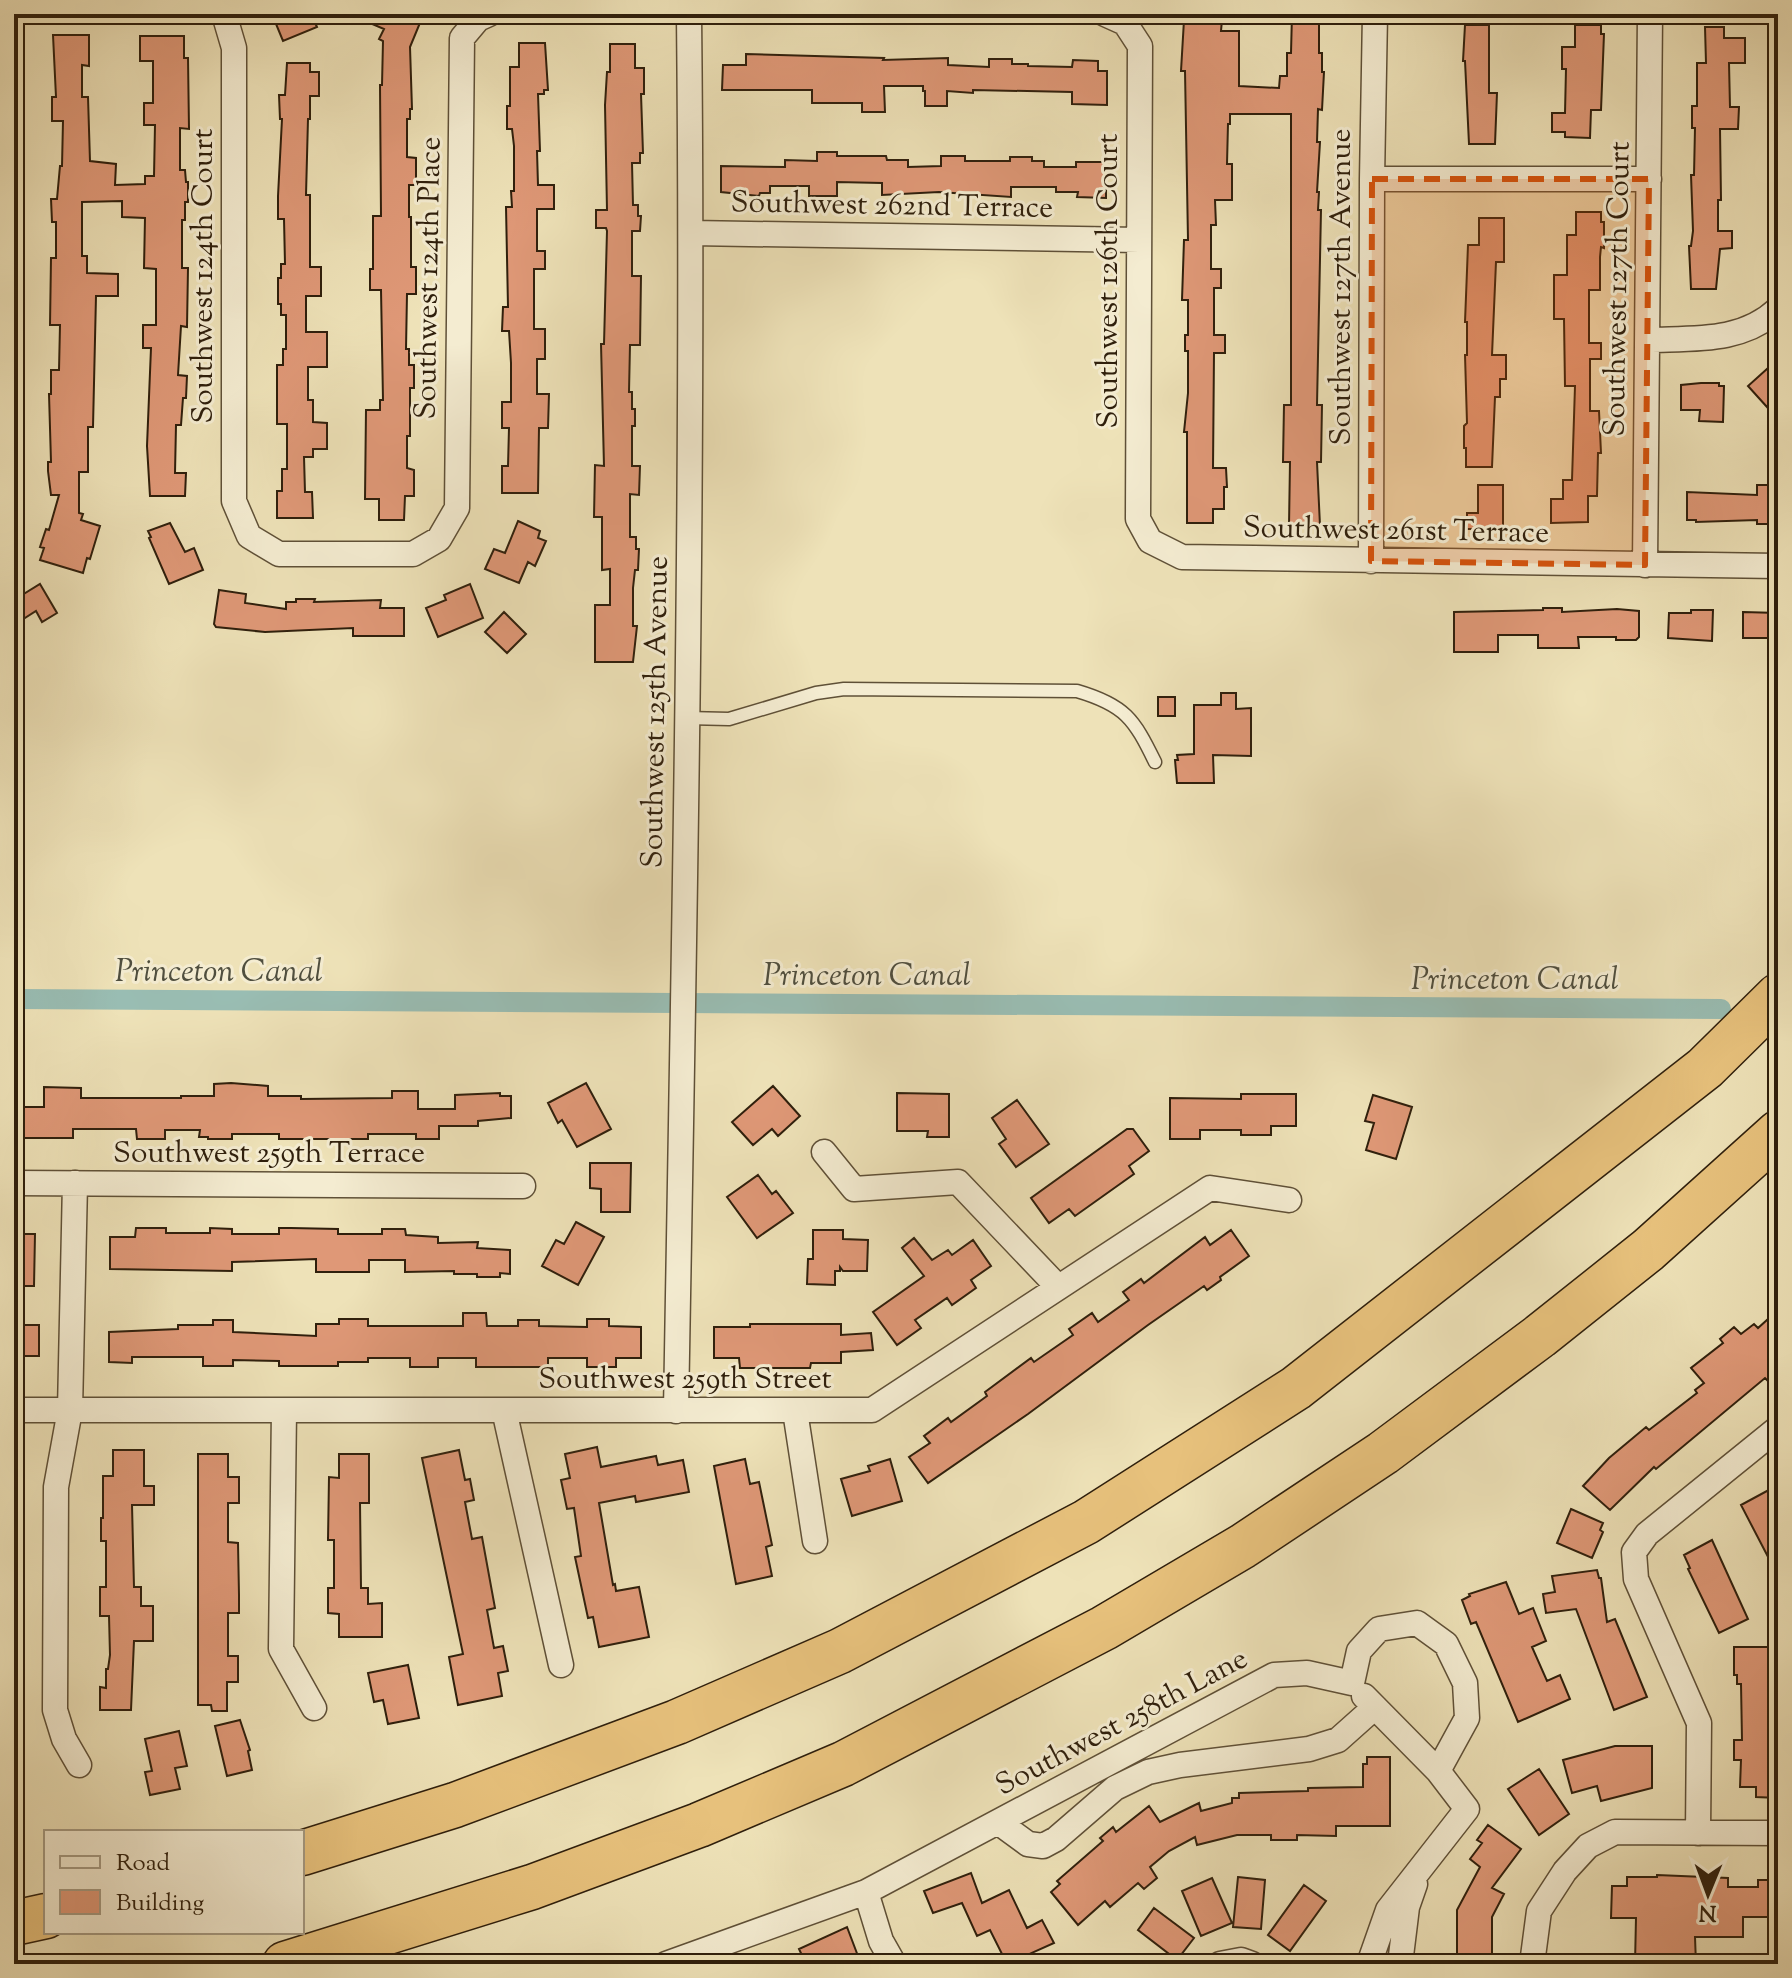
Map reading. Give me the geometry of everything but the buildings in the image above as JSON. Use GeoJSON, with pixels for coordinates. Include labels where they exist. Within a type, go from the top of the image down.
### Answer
{"type":"FeatureCollection","features":[{"type":"Feature","properties":{"kind":"highway"},"geometry":{"type":"LineString","coordinates":[[304,1852],[455,1805],[677,1722],[840,1651],[1086,1522],[1296,1388],[1705,1068],[1778,996]]}},
{"type":"Feature","properties":{"kind":"highway"},"geometry":{"type":"LineString","coordinates":[[285,1964],[532,1887],[699,1825],[843,1764],[1104,1628],[1243,1546],[1383,1453],[1540,1336],[1648,1250],[1778,1133]]}},
{"type":"Feature","properties":{"kind":"highway"},"geometry":{"type":"LineString","coordinates":[[14,1923],[44,1916]]}},
{"type":"Feature","properties":{"kind":"street","name":"Southwest 124th Court"},"geometry":{"type":"LineString","coordinates":[[224,14],[234,48],[234,501],[249,536],[279,554],[413,554],[439,539]]}},
{"type":"Feature","properties":{"kind":"street","name":"Southwest 125th Avenue"},"geometry":{"type":"LineString","coordinates":[[676,1411],[692,233],[689,14]]}},
{"type":"Feature","properties":{"kind":"street","name":"Southwest 127th Avenue"},"geometry":{"type":"LineString","coordinates":[[1371,561],[1375,14]]}},
{"type":"Feature","properties":{"kind":"street","name":"Southwest 127th Court"},"geometry":{"type":"LineString","coordinates":[[1645,565],[1650,14]]}},
{"type":"Feature","properties":{"kind":"street","name":"Southwest 124th Place"},"geometry":{"type":"LineString","coordinates":[[439,539],[457,508],[462,38],[483,16]]}},
{"type":"Feature","properties":{"kind":"street","name":"Southwest 126th Court"},"geometry":{"type":"LineString","coordinates":[[1115,18],[1140,46],[1138,519],[1150,541]]}},
{"type":"Feature","properties":{"kind":"street"},"geometry":{"type":"LineString","coordinates":[[1372,179],[1649,179]]}},
{"type":"Feature","properties":{"kind":"street","name":"Southwest 262nd Terrace"},"geometry":{"type":"LineString","coordinates":[[692,233],[1139,240]]}},
{"type":"Feature","properties":{"kind":"street"},"geometry":{"type":"LineString","coordinates":[[1648,340],[1734,335],[1778,309]]}},
{"type":"Feature","properties":{"kind":"street","name":"Southwest 261st Terrace"},"geometry":{"type":"LineString","coordinates":[[1150,541],[1182,557],[1778,566]]}},
{"type":"Feature","properties":{"kind":"street"},"geometry":{"type":"LineString","coordinates":[[824,1152],[854,1189],[958,1182],[1058,1287]]}},
{"type":"Feature","properties":{"kind":"street","name":"Southwest 259th Terrace"},"geometry":{"type":"LineString","coordinates":[[14,1183],[523,1186]]}},
{"type":"Feature","properties":{"kind":"street"},"geometry":{"type":"LineString","coordinates":[[75,1183],[70,1410],[56,1487],[55,1710],[64,1739],[79,1765]]}},
{"type":"Feature","properties":{"kind":"street","name":"Southwest 259th Street"},"geometry":{"type":"LineString","coordinates":[[14,1410],[872,1410],[1210,1188],[1289,1200]]}},
{"type":"Feature","properties":{"kind":"street"},"geometry":{"type":"LineString","coordinates":[[284,1410],[281,1649],[314,1708]]}},
{"type":"Feature","properties":{"kind":"street"},"geometry":{"type":"LineString","coordinates":[[504,1410],[561,1665]]}},
{"type":"Feature","properties":{"kind":"street"},"geometry":{"type":"LineString","coordinates":[[795,1411],[815,1541]]}},
{"type":"Feature","properties":{"kind":"street"},"geometry":{"type":"LineString","coordinates":[[1698,1833],[1699,1723],[1636,1579],[1634,1552],[1647,1534],[1778,1428]]}},
{"type":"Feature","properties":{"kind":"street"},"geometry":{"type":"LineString","coordinates":[[1369,1964],[1388,1910],[1467,1809],[1438,1771],[1352,1683],[1359,1651],[1379,1629],[1417,1623],[1446,1644],[1465,1683],[1467,1718],[1438,1771]]}},
{"type":"Feature","properties":{"kind":"street","name":"Southwest 258th Lane"},"geometry":{"type":"LineString","coordinates":[[675,1962],[866,1892],[1274,1675],[1307,1673],[1352,1683]]}},
{"type":"Feature","properties":{"kind":"street","name":"Southwest 258th Lane"},"geometry":{"type":"LineString","coordinates":[[998,1822],[1028,1844],[1043,1846],[1056,1839],[1115,1788],[1148,1772],[1180,1765],[1309,1749],[1338,1740],[1375,1707]]}},
{"type":"Feature","properties":{"kind":"street"},"geometry":{"type":"LineString","coordinates":[[1532,1964],[1539,1911],[1565,1871],[1588,1846],[1615,1832],[1778,1833]]}},
{"type":"Feature","properties":{"kind":"street"},"geometry":{"type":"LineString","coordinates":[[1400,1964],[1407,1907],[1420,1869]]}},
{"type":"Feature","properties":{"kind":"street"},"geometry":{"type":"LineString","coordinates":[[866,1892],[881,1941],[894,1964]]}},
{"type":"Feature","properties":{"kind":"street"},"geometry":{"type":"LineString","coordinates":[[1220,1964],[1241,1960],[1252,1964]]}},
{"type":"Feature","properties":{"kind":"lane"},"geometry":{"type":"LineString","coordinates":[[686,718],[729,719],[816,693],[844,689],[1077,691],[1107,700],[1138,727],[1155,762]]}},
{"type":"Feature","properties":{"kind":"highlighted area"},"geometry":{"type":"Polygon","coordinates":[[[1372,179],[1649,179],[1645,565],[1371,561],[1372,179]]]}},
{"type":"Feature","properties":{"kind":"waterway","name":"Princeton Canal"},"geometry":{"type":"LineString","coordinates":[[14,999],[1721,1009]]}}]}
